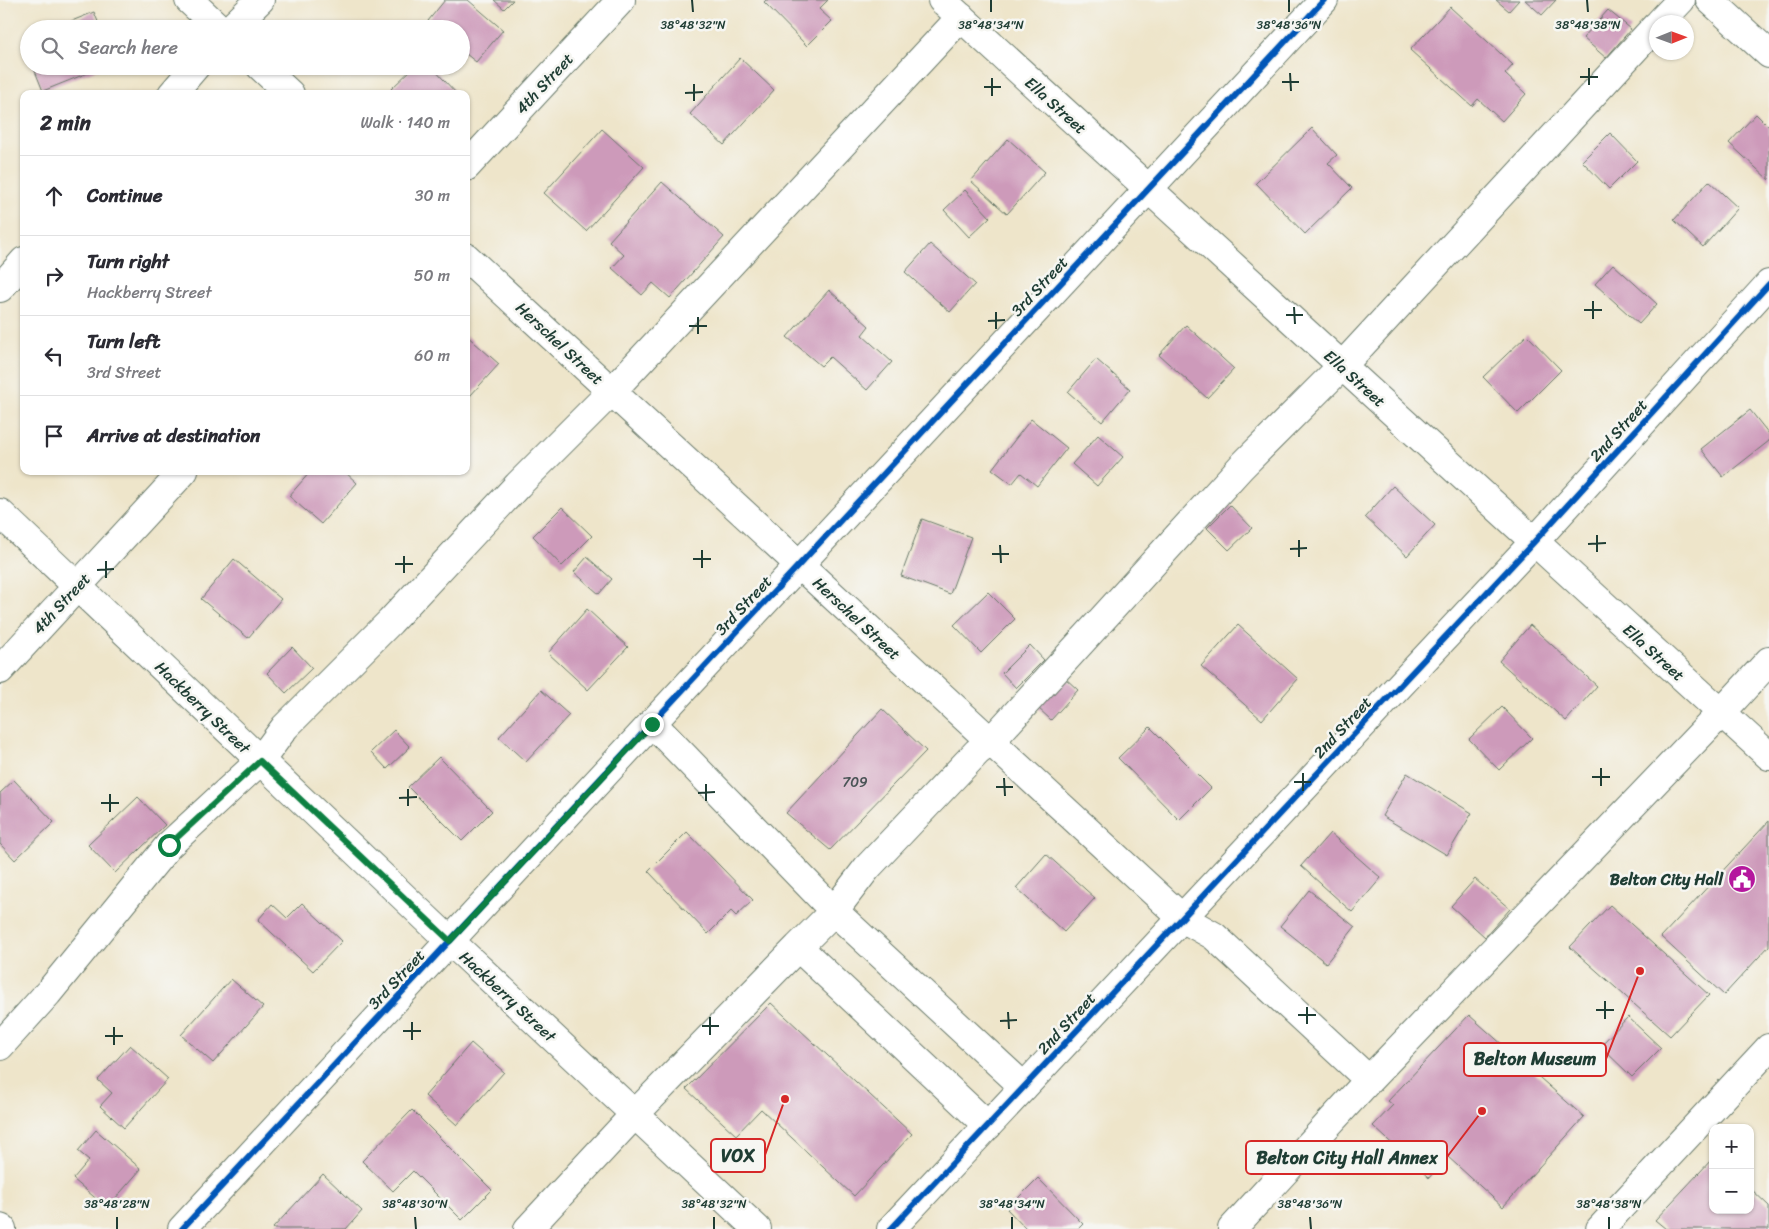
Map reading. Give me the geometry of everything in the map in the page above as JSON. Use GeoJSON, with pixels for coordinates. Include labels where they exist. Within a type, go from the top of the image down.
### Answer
{"type":"FeatureCollection","features":[{"type":"Feature","properties":{"kind":"street"},"geometry":{"type":"LineString","coordinates":[[189,0],[210,20]]}},
{"type":"Feature","properties":{"kind":"street"},"geometry":{"type":"LineString","coordinates":[[239,20],[260,0]]}},
{"type":"Feature","properties":{"kind":"street","name":"4th Street"},"geometry":{"type":"LineString","coordinates":[[470,163],[621,0]]}},
{"type":"Feature","properties":{"kind":"street","name":"3rd Street"},"geometry":{"type":"LineString","coordinates":[[182,1229],[1324,0]]}},
{"type":"Feature","properties":{"kind":"street"},"geometry":{"type":"LineString","coordinates":[[1667,15],[1681,0]]}},
{"type":"Feature","properties":{"kind":"street"},"geometry":{"type":"LineString","coordinates":[[1710,0],[1769,54]]}},
{"type":"Feature","properties":{"kind":"street"},"geometry":{"type":"LineString","coordinates":[[0,1046],[48,993],[169,845],[260,761],[285,727],[390,622],[518,485],[612,391],[951,9]]}},
{"type":"Feature","properties":{"kind":"street","name":"Ella Street"},"geometry":{"type":"LineString","coordinates":[[951,9],[1769,756]]}},
{"type":"Feature","properties":{"kind":"street"},"geometry":{"type":"LineString","coordinates":[[528,1229],[635,1114],[834,911],[867,868],[970,759],[990,741],[1241,466],[1342,366],[1649,34]]}},
{"type":"Feature","properties":{"kind":"street"},"geometry":{"type":"LineString","coordinates":[[175,90],[188,75]]}},
{"type":"Feature","properties":{"kind":"street"},"geometry":{"type":"LineString","coordinates":[[270,75],[286,90]]}},
{"type":"Feature","properties":{"kind":"street","name":"Herschel Street"},"geometry":{"type":"LineString","coordinates":[[470,261],[1182,918],[1214,936],[1369,1080]]}},
{"type":"Feature","properties":{"kind":"street"},"geometry":{"type":"LineString","coordinates":[[0,288],[20,266]]}},
{"type":"Feature","properties":{"kind":"street","name":"2nd Street"},"geometry":{"type":"LineString","coordinates":[[891,1229],[1534,542],[1769,284]]}},
{"type":"Feature","properties":{"kind":"street","name":"4th Street"},"geometry":{"type":"LineString","coordinates":[[0,670],[180,475]]}},
{"type":"Feature","properties":{"kind":"street","name":"Hackberry Street"},"geometry":{"type":"LineString","coordinates":[[0,513],[450,941],[757,1229]]}},
{"type":"Feature","properties":{"kind":"street"},"geometry":{"type":"LineString","coordinates":[[1232,1229],[1369,1080],[1722,713],[1769,661]]}},
{"type":"Feature","properties":{"kind":"street"},"geometry":{"type":"LineString","coordinates":[[652,724],[834,911],[1024,1087]]}},
{"type":"Feature","properties":{"kind":"street"},"geometry":{"type":"LineString","coordinates":[[798,947],[988,1126]]}},
{"type":"Feature","properties":{"kind":"street"},"geometry":{"type":"LineString","coordinates":[[1600,1229],[1769,1048]]}},
{"type":"Feature","properties":{"kind":"building"},"geometry":{"type":"Polygon","coordinates":[[[445,0],[468,0],[503,30],[476,62],[470,57],[470,20],[429,20],[445,0]]]}},
{"type":"Feature","properties":{"kind":"building"},"geometry":{"type":"Polygon","coordinates":[[[494,0],[513,0],[504,9],[494,0]]]}},
{"type":"Feature","properties":{"kind":"building"},"geometry":{"type":"Polygon","coordinates":[[[766,0],[828,0],[819,9],[832,21],[807,46],[764,2],[766,0]]]}},
{"type":"Feature","properties":{"kind":"building"},"geometry":{"type":"Polygon","coordinates":[[[1496,0],[1519,0],[1509,11],[1496,0]]]}},
{"type":"Feature","properties":{"kind":"building"},"geometry":{"type":"Polygon","coordinates":[[[1525,0],[1556,0],[1542,15],[1525,0]]]}},
{"type":"Feature","properties":{"kind":"building"},"geometry":{"type":"Polygon","coordinates":[[[1450,7],[1513,65],[1505,74],[1526,94],[1502,121],[1478,99],[1472,106],[1410,50],[1450,7]]]}},
{"type":"Feature","properties":{"kind":"building"},"geometry":{"type":"Polygon","coordinates":[[[1608,10],[1631,29],[1606,58],[1583,38],[1608,10]]]}},
{"type":"Feature","properties":{"kind":"building"},"geometry":{"type":"Polygon","coordinates":[[[94,12],[97,20],[74,20],[94,12]]]}},
{"type":"Feature","properties":{"kind":"building"},"geometry":{"type":"Polygon","coordinates":[[[740,58],[774,90],[724,145],[690,114],[740,58]]]}},
{"type":"Feature","properties":{"kind":"building"},"geometry":{"type":"Polygon","coordinates":[[[37,75],[83,75],[45,90],[43,90],[37,75]]]}},
{"type":"Feature","properties":{"kind":"building"},"geometry":{"type":"Polygon","coordinates":[[[406,75],[439,75],[453,90],[392,90],[406,75]]]}},
{"type":"Feature","properties":{"kind":"building"},"geometry":{"type":"Polygon","coordinates":[[[1756,114],[1769,127],[1769,180],[1729,143],[1756,114]]]}},
{"type":"Feature","properties":{"kind":"building"},"geometry":{"type":"Polygon","coordinates":[[[1312,128],[1337,155],[1328,163],[1352,188],[1305,234],[1256,183],[1312,128]]]}},
{"type":"Feature","properties":{"kind":"building"},"geometry":{"type":"Polygon","coordinates":[[[602,129],[644,167],[586,231],[544,193],[602,129]]]}},
{"type":"Feature","properties":{"kind":"building"},"geometry":{"type":"Polygon","coordinates":[[[1610,133],[1637,161],[1609,189],[1582,161],[1610,133]]]}},
{"type":"Feature","properties":{"kind":"building"},"geometry":{"type":"Polygon","coordinates":[[[1008,139],[1045,172],[1007,214],[971,181],[1008,139]]]}},
{"type":"Feature","properties":{"kind":"building"},"geometry":{"type":"Polygon","coordinates":[[[1709,181],[1738,208],[1703,247],[1674,220],[1709,181]]]}},
{"type":"Feature","properties":{"kind":"building"},"geometry":{"type":"Polygon","coordinates":[[[662,182],[724,237],[670,298],[653,283],[642,295],[612,268],[624,255],[609,241],[662,182]]]}},
{"type":"Feature","properties":{"kind":"building"},"geometry":{"type":"Polygon","coordinates":[[[965,190],[990,217],[969,237],[944,210],[965,190]]]}},
{"type":"Feature","properties":{"kind":"building"},"geometry":{"type":"Polygon","coordinates":[[[930,244],[975,284],[950,312],[905,272],[930,244]]]}},
{"type":"Feature","properties":{"kind":"building"},"geometry":{"type":"Polygon","coordinates":[[[1613,264],[1657,304],[1639,324],[1595,284],[1613,264]]]}},
{"type":"Feature","properties":{"kind":"building"},"geometry":{"type":"Polygon","coordinates":[[[829,290],[869,326],[862,335],[892,362],[867,390],[830,357],[821,366],[787,337],[829,290]]]}},
{"type":"Feature","properties":{"kind":"building"},"geometry":{"type":"Polygon","coordinates":[[[1186,325],[1234,369],[1207,398],[1159,355],[1186,325]]]}},
{"type":"Feature","properties":{"kind":"building"},"geometry":{"type":"Polygon","coordinates":[[[1527,335],[1561,370],[1518,413],[1483,377],[1527,335]]]}},
{"type":"Feature","properties":{"kind":"building"},"geometry":{"type":"Polygon","coordinates":[[[470,339],[499,364],[470,396],[470,339]]]}},
{"type":"Feature","properties":{"kind":"building"},"geometry":{"type":"Polygon","coordinates":[[[1096,359],[1130,389],[1102,422],[1068,392],[1096,359]]]}},
{"type":"Feature","properties":{"kind":"building"},"geometry":{"type":"Polygon","coordinates":[[[1750,410],[1769,434],[1769,441],[1723,477],[1701,449],[1750,410]]]}},
{"type":"Feature","properties":{"kind":"building"},"geometry":{"type":"Polygon","coordinates":[[[1031,419],[1067,448],[1037,486],[1021,473],[1012,484],[992,469],[1031,419]]]}},
{"type":"Feature","properties":{"kind":"building"},"geometry":{"type":"Polygon","coordinates":[[[1098,435],[1123,457],[1097,486],[1072,464],[1098,435]]]}},
{"type":"Feature","properties":{"kind":"building"},"geometry":{"type":"Polygon","coordinates":[[[307,475],[348,475],[357,483],[321,524],[289,496],[307,475]]]}},
{"type":"Feature","properties":{"kind":"building"},"geometry":{"type":"Polygon","coordinates":[[[1393,486],[1435,525],[1407,556],[1365,517],[1393,486]]]}},
{"type":"Feature","properties":{"kind":"building"},"geometry":{"type":"Polygon","coordinates":[[[1230,505],[1252,528],[1229,550],[1207,528],[1230,505]]]}},
{"type":"Feature","properties":{"kind":"building"},"geometry":{"type":"Polygon","coordinates":[[[562,507],[592,536],[562,566],[533,536],[562,507]]]}},
{"type":"Feature","properties":{"kind":"building"},"geometry":{"type":"Polygon","coordinates":[[[922,519],[971,537],[950,594],[901,576],[922,519]]]}},
{"type":"Feature","properties":{"kind":"building"},"geometry":{"type":"Polygon","coordinates":[[[587,557],[612,579],[599,594],[574,572],[587,557]]]}},
{"type":"Feature","properties":{"kind":"building"},"geometry":{"type":"Polygon","coordinates":[[[234,559],[281,599],[248,638],[201,599],[234,559]]]}},
{"type":"Feature","properties":{"kind":"building"},"geometry":{"type":"Polygon","coordinates":[[[988,592],[1015,619],[981,653],[954,625],[988,592]]]}},
{"type":"Feature","properties":{"kind":"building"},"geometry":{"type":"Polygon","coordinates":[[[587,609],[628,647],[588,690],[548,653],[587,609]]]}},
{"type":"Feature","properties":{"kind":"building"},"geometry":{"type":"Polygon","coordinates":[[[1238,625],[1298,679],[1262,720],[1201,666],[1238,625]]]}},
{"type":"Feature","properties":{"kind":"building"},"geometry":{"type":"Polygon","coordinates":[[[1530,625],[1597,686],[1566,721],[1499,661],[1530,625]]]}},
{"type":"Feature","properties":{"kind":"building"},"geometry":{"type":"Polygon","coordinates":[[[1030,645],[1044,660],[1016,688],[1002,673],[1030,645]]]}},
{"type":"Feature","properties":{"kind":"building"},"geometry":{"type":"Polygon","coordinates":[[[292,647],[312,668],[286,693],[267,673],[292,647]]]}},
{"type":"Feature","properties":{"kind":"building"},"geometry":{"type":"Polygon","coordinates":[[[1064,677],[1078,690],[1051,720],[1037,707],[1064,677]]]}},
{"type":"Feature","properties":{"kind":"building"},"geometry":{"type":"Polygon","coordinates":[[[541,690],[569,715],[526,762],[499,737],[541,690]]]}},
{"type":"Feature","properties":{"kind":"building"},"geometry":{"type":"Polygon","coordinates":[[[1502,707],[1532,738],[1499,770],[1469,739],[1502,707]]]}},
{"type":"Feature","properties":{"kind":"building"},"geometry":{"type":"Polygon","coordinates":[[[882,709],[926,751],[830,850],[786,813],[882,709]]]}},
{"type":"Feature","properties":{"kind":"building"},"geometry":{"type":"Polygon","coordinates":[[[1150,727],[1211,788],[1179,820],[1118,758],[1150,727]]]}},
{"type":"Feature","properties":{"kind":"building"},"geometry":{"type":"Polygon","coordinates":[[[394,730],[410,747],[387,769],[371,752],[394,730]]]}},
{"type":"Feature","properties":{"kind":"building"},"geometry":{"type":"Polygon","coordinates":[[[439,757],[492,811],[462,841],[408,787],[439,757]]]}},
{"type":"Feature","properties":{"kind":"building"},"geometry":{"type":"Polygon","coordinates":[[[1407,773],[1472,813],[1447,855],[1382,816],[1407,773]]]}},
{"type":"Feature","properties":{"kind":"building"},"geometry":{"type":"Polygon","coordinates":[[[14,780],[54,822],[15,860],[0,844],[0,793],[14,780]]]}},
{"type":"Feature","properties":{"kind":"building"},"geometry":{"type":"Polygon","coordinates":[[[138,797],[165,825],[115,873],[88,845],[138,797]]]}},
{"type":"Feature","properties":{"kind":"building","name":"Belton City Hall"},"geometry":{"type":"Polygon","coordinates":[[[1769,821],[1769,946],[1724,995],[1661,937],[1769,821]]]}},
{"type":"Feature","properties":{"kind":"building"},"geometry":{"type":"Polygon","coordinates":[[[687,832],[753,900],[736,916],[731,911],[708,934],[648,871],[687,832]]]}},
{"type":"Feature","properties":{"kind":"building"},"geometry":{"type":"Polygon","coordinates":[[[1330,833],[1381,878],[1352,912],[1301,866],[1330,833]]]}},
{"type":"Feature","properties":{"kind":"building"},"geometry":{"type":"Polygon","coordinates":[[[1046,854],[1095,898],[1064,932],[1016,888],[1046,854]]]}},
{"type":"Feature","properties":{"kind":"building"},"geometry":{"type":"Polygon","coordinates":[[[1475,879],[1510,909],[1485,937],[1451,906],[1475,879]]]}},
{"type":"Feature","properties":{"kind":"building"},"geometry":{"type":"Polygon","coordinates":[[[1309,890],[1355,927],[1326,963],[1280,926],[1309,890]]]}},
{"type":"Feature","properties":{"kind":"building"},"geometry":{"type":"Polygon","coordinates":[[[302,903],[342,941],[313,971],[258,920],[272,904],[287,918],[302,903]]]}},
{"type":"Feature","properties":{"kind":"building"},"geometry":{"type":"Polygon","coordinates":[[[1610,905],[1709,995],[1670,1036],[1570,947],[1610,905]]]}},
{"type":"Feature","properties":{"kind":"building"},"geometry":{"type":"Polygon","coordinates":[[[231,979],[263,1007],[213,1063],[181,1035],[231,979]]]}},
{"type":"Feature","properties":{"kind":"building"},"geometry":{"type":"Polygon","coordinates":[[[771,1003],[912,1134],[854,1196],[761,1109],[736,1135],[686,1089],[771,1003]]]}},
{"type":"Feature","properties":{"kind":"building"},"geometry":{"type":"Polygon","coordinates":[[[1469,1015],[1584,1117],[1503,1207],[1447,1156],[1429,1178],[1373,1126],[1393,1105],[1388,1101],[1469,1015]]]}},
{"type":"Feature","properties":{"kind":"building"},"geometry":{"type":"Polygon","coordinates":[[[1628,1017],[1661,1048],[1632,1077],[1600,1046],[1628,1017]]]}},
{"type":"Feature","properties":{"kind":"building"},"geometry":{"type":"Polygon","coordinates":[[[471,1043],[504,1072],[457,1125],[425,1096],[471,1043]]]}},
{"type":"Feature","properties":{"kind":"building"},"geometry":{"type":"Polygon","coordinates":[[[130,1045],[168,1079],[124,1128],[100,1106],[112,1093],[98,1080],[130,1045]]]}},
{"type":"Feature","properties":{"kind":"building"},"geometry":{"type":"Polygon","coordinates":[[[412,1110],[492,1190],[462,1220],[413,1171],[393,1191],[362,1161],[412,1110]]]}},
{"type":"Feature","properties":{"kind":"building"},"geometry":{"type":"Polygon","coordinates":[[[96,1130],[141,1169],[107,1208],[73,1179],[89,1160],[78,1151],[96,1130]]]}},
{"type":"Feature","properties":{"kind":"building"},"geometry":{"type":"Polygon","coordinates":[[[1709,1162],[1709,1214],[1754,1214],[1754,1192],[1769,1206],[1769,1229],[1666,1229],[1655,1220],[1709,1162]]]}},
{"type":"Feature","properties":{"kind":"building"},"geometry":{"type":"Polygon","coordinates":[[[323,1174],[362,1211],[346,1229],[274,1229],[273,1228],[323,1174]]]}},
{"type":"Feature","properties":{"kind":"building"},"geometry":{"type":"Polygon","coordinates":[[[1038,1178],[1083,1224],[1078,1229],[1026,1229],[1007,1209],[1038,1178]]]}},
{"type":"Feature","properties":{"kind":"cycle path"},"geometry":{"type":"LineString","coordinates":[[182,1229],[1324,0]]}},
{"type":"Feature","properties":{"kind":"cycle path"},"geometry":{"type":"LineString","coordinates":[[891,1229],[1534,542],[1769,284]]}},
{"type":"Feature","properties":{"kind":"place","name":"Belton City Hall"},"geometry":{"type":"Point","coordinates":[1742,879]}},
{"type":"Feature","properties":{"kind":"place","name":"Belton Museum"},"geometry":{"type":"Point","coordinates":[1640,971]}},
{"type":"Feature","properties":{"kind":"place","name":"VOX"},"geometry":{"type":"Point","coordinates":[785,1099]}},
{"type":"Feature","properties":{"kind":"place","name":"Belton City Hall Annex"},"geometry":{"type":"Point","coordinates":[1482,1111]}},
{"type":"Feature","properties":{"kind":"route"},"geometry":{"type":"LineString","coordinates":[[169,845],[260,761],[450,941],[652,724]]}}]}
